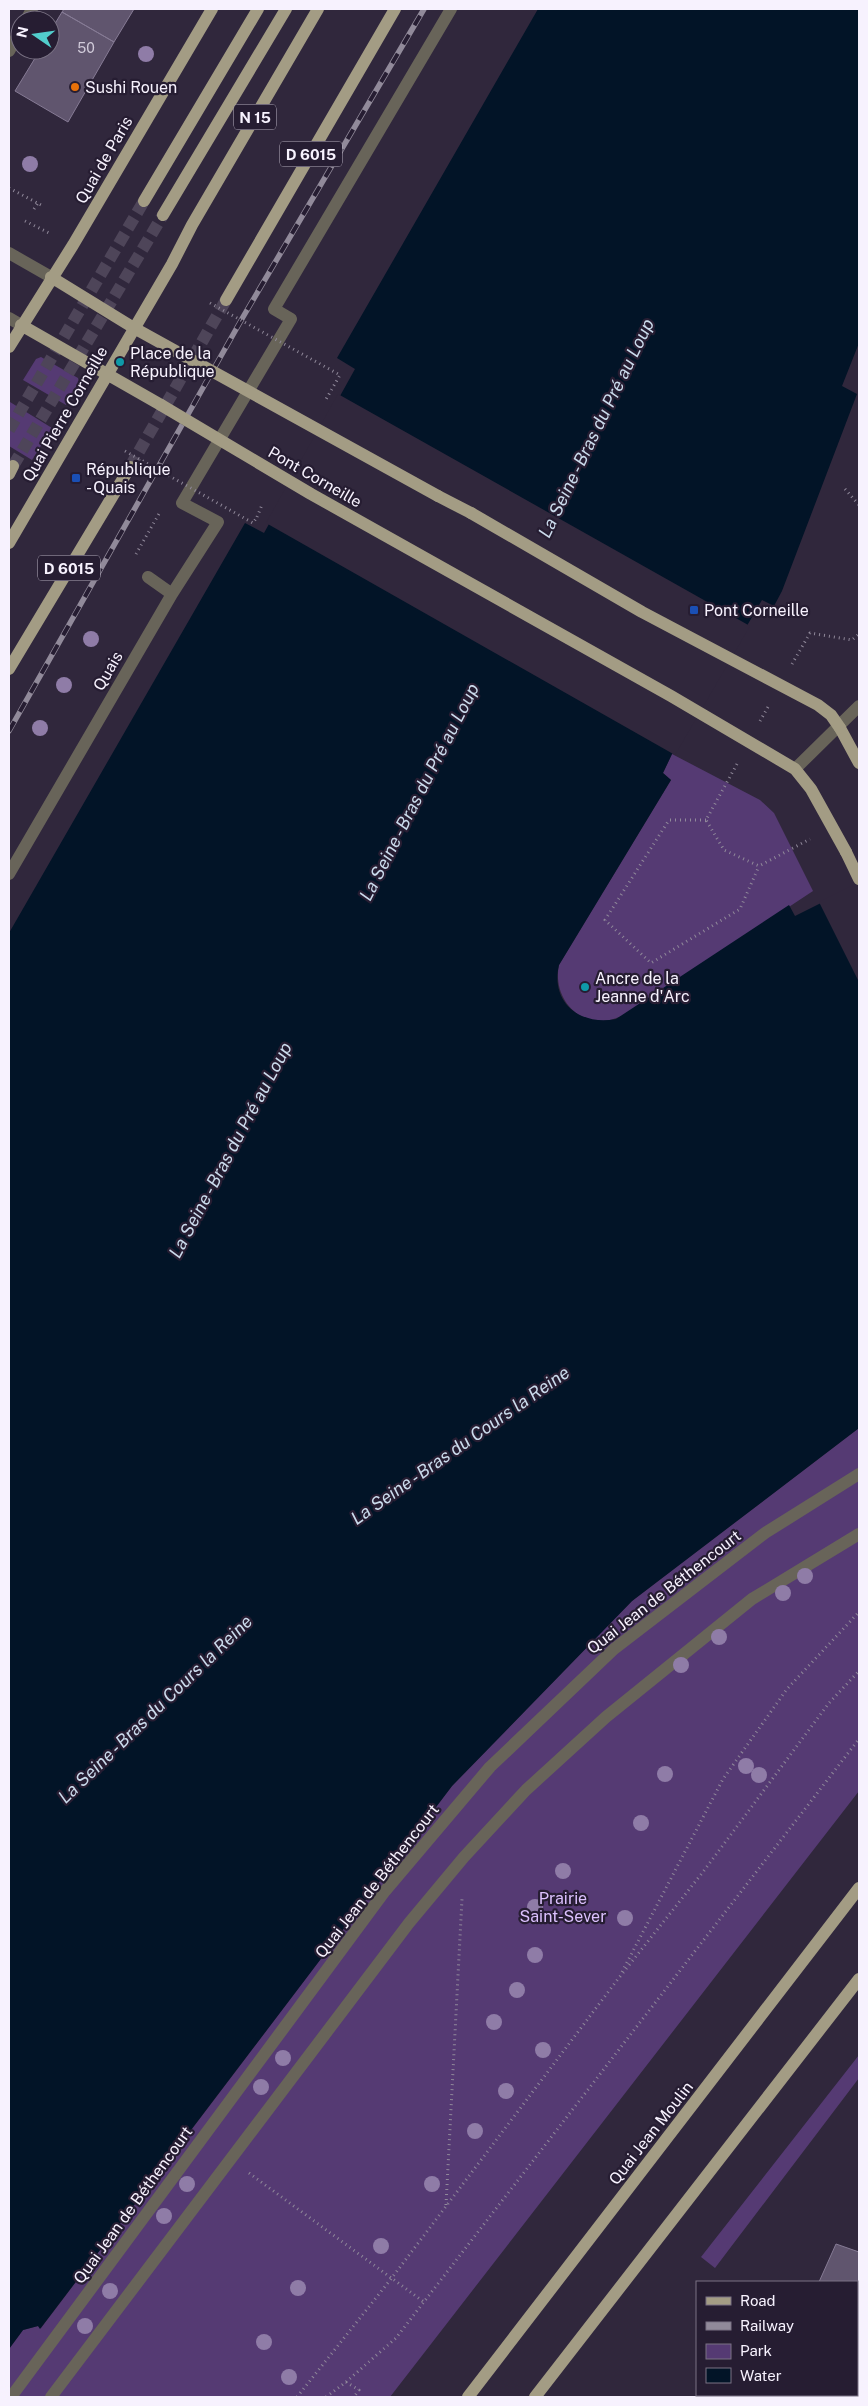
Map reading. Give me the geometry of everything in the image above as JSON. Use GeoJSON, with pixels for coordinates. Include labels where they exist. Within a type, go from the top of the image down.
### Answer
{"type":"FeatureCollection","features":[{"type":"Feature","properties":{"kind":"main road","name":"Quai de Paris"},"geometry":{"type":"LineString","coordinates":[[21,325],[73,245],[212,9]]}},
{"type":"Feature","properties":{"kind":"main road"},"geometry":{"type":"LineString","coordinates":[[144,201],[258,9]]}},
{"type":"Feature","properties":{"kind":"main road"},"geometry":{"type":"LineString","coordinates":[[163,215],[286,9]]}},
{"type":"Feature","properties":{"kind":"main road","name":"N 15"},"geometry":{"type":"LineString","coordinates":[[134,328],[318,9]]}},
{"type":"Feature","properties":{"kind":"main road","name":"D 6015"},"geometry":{"type":"LineString","coordinates":[[226,300],[395,9]]}},
{"type":"Feature","properties":{"kind":"main road"},"geometry":{"type":"LineString","coordinates":[[51,277],[134,328],[471,513],[642,612],[818,705],[831,715],[859,763]]}},
{"type":"Feature","properties":{"kind":"main road"},"geometry":{"type":"LineString","coordinates":[[9,347],[21,325]]}},
{"type":"Feature","properties":{"kind":"main road","name":"Pont Corneille"},"geometry":{"type":"LineString","coordinates":[[21,325],[126,384],[312,494],[795,769],[811,789],[831,822],[859,879]]}},
{"type":"Feature","properties":{"kind":"main road","name":"Quai Pierre Corneille"},"geometry":{"type":"LineString","coordinates":[[9,543],[134,328]]}},
{"type":"Feature","properties":{"kind":"main road","name":"D 6015"},"geometry":{"type":"LineString","coordinates":[[9,669],[130,467]]}},
{"type":"Feature","properties":{"kind":"main road","name":"Quai Jean Moulin"},"geometry":{"type":"LineString","coordinates":[[468,2397],[859,1888]]}},
{"type":"Feature","properties":{"kind":"main road"},"geometry":{"type":"LineString","coordinates":[[535,2397],[859,1979]]}},
{"type":"Feature","properties":{"kind":"street","name":"Quais"},"geometry":{"type":"LineString","coordinates":[[9,874],[172,594],[218,522],[182,502],[291,319],[274,310],[451,9]]}},
{"type":"Feature","properties":{"kind":"street"},"geometry":{"type":"LineString","coordinates":[[9,253],[51,277]]}},
{"type":"Feature","properties":{"kind":"street"},"geometry":{"type":"LineString","coordinates":[[9,318],[21,325]]}},
{"type":"Feature","properties":{"kind":"street"},"geometry":{"type":"LineString","coordinates":[[148,577],[172,594]]}},
{"type":"Feature","properties":{"kind":"street"},"geometry":{"type":"LineString","coordinates":[[795,769],[840,728],[859,706]]}},
{"type":"Feature","properties":{"kind":"street","name":"Quai Jean de Béthencourt"},"geometry":{"type":"LineString","coordinates":[[11,2397],[385,1891],[490,1767],[614,1649],[765,1533],[859,1474]]}},
{"type":"Feature","properties":{"kind":"street"},"geometry":{"type":"LineString","coordinates":[[51,2397],[408,1923],[464,1857],[526,1790],[606,1717],[752,1599],[859,1534]]}},
{"type":"Feature","properties":{"kind":"path"},"geometry":{"type":"LineString","coordinates":[[9,188],[43,206]]}},
{"type":"Feature","properties":{"kind":"path"},"geometry":{"type":"LineString","coordinates":[[34,209],[38,203]]}},
{"type":"Feature","properties":{"kind":"path"},"geometry":{"type":"LineString","coordinates":[[24,221],[54,235]]}},
{"type":"Feature","properties":{"kind":"path"},"geometry":{"type":"LineString","coordinates":[[210,303],[340,375],[325,401]]}},
{"type":"Feature","properties":{"kind":"path"},"geometry":{"type":"LineString","coordinates":[[125,451],[253,522],[262,505]]}},
{"type":"Feature","properties":{"kind":"path"},"geometry":{"type":"LineString","coordinates":[[845,489],[859,505]]}},
{"type":"Feature","properties":{"kind":"path"},"geometry":{"type":"LineString","coordinates":[[706,820],[669,820],[605,920],[650,963],[740,909],[759,866]]}},
{"type":"Feature","properties":{"kind":"path"},"geometry":{"type":"LineString","coordinates":[[618,1979],[723,1779],[787,1689],[859,1612]]}},
{"type":"Feature","properties":{"kind":"path"},"geometry":{"type":"LineString","coordinates":[[297,2397],[391,2278],[618,1979],[703,1872],[829,1703],[859,1671]]}},
{"type":"Feature","properties":{"kind":"path"},"geometry":{"type":"LineString","coordinates":[[326,2397],[396,2338],[859,1739]]}},
{"type":"Feature","properties":{"kind":"path"},"geometry":{"type":"LineString","coordinates":[[446,2206],[464,1857]]}},
{"type":"Feature","properties":{"kind":"path"},"geometry":{"type":"LineString","coordinates":[[230,2160],[424,2302]]}},
{"type":"Feature","properties":{"kind":"path"},"geometry":{"type":"LineString","coordinates":[[346,2382],[359,2390],[354,2397]]}},
{"type":"Feature","properties":{"kind":"green space"},"geometry":{"type":"Polygon","coordinates":[[[41,357],[78,378],[79,383],[66,405],[23,380],[36,359],[41,357]]]}},
{"type":"Feature","properties":{"kind":"green space"},"geometry":{"type":"Polygon","coordinates":[[[10,402],[52,428],[32,460],[9,446],[10,402]]]}},
{"type":"Feature","properties":{"kind":"green space"},"geometry":{"type":"Polygon","coordinates":[[[672,754],[760,800],[774,813],[813,891],[628,1013],[615,1019],[591,1020],[574,1011],[567,1004],[559,985],[559,965],[671,780],[663,773],[672,754]]]}},
{"type":"Feature","properties":{"kind":"green space","name":"Prairie Saint-Sever"},"geometry":{"type":"Polygon","coordinates":[[[859,1428],[859,1791],[390,2397],[9,2397],[9,2349],[23,2330],[38,2326],[41,2328],[452,1786],[632,1601],[859,1428]]]}},
{"type":"Feature","properties":{"kind":"green space"},"geometry":{"type":"Polygon","coordinates":[[[859,2055],[859,2078],[715,2268],[701,2257],[859,2055]]]}},
{"type":"Feature","properties":{"kind":"water"},"geometry":{"type":"Polygon","coordinates":[[[538,9],[859,9],[859,343],[842,386],[857,394],[782,591],[774,606],[762,600],[672,754],[663,773],[671,780],[559,965],[557,979],[564,1001],[571,1009],[591,1019],[616,1019],[789,905],[795,916],[859,884],[859,1428],[632,1601],[452,1786],[40,2329],[38,2326],[23,2330],[9,2349],[9,933],[245,523],[264,533],[355,369],[337,358],[538,9]]]}},
{"type":"Feature","properties":{"kind":"pier"},"geometry":{"type":"Polygon","coordinates":[[[338,394],[750,626],[675,755],[266,523],[338,394]]]}},
{"type":"Feature","properties":{"kind":"pier"},"geometry":{"type":"Polygon","coordinates":[[[859,882],[859,982],[819,902],[859,882]]]}},
{"type":"Feature","properties":{"kind":"building"},"geometry":{"type":"Polygon","coordinates":[[[64,9],[134,9],[114,42],[62,12],[64,9]]]}},
{"type":"Feature","properties":{"kind":"building"},"geometry":{"type":"Polygon","coordinates":[[[62,12],[114,42],[68,122],[15,91],[34,60],[60,60],[60,15],[62,12]]]}},
{"type":"Feature","properties":{"kind":"building"},"geometry":{"type":"Polygon","coordinates":[[[836,2244],[859,2252],[859,2397],[756,2397],[858,2396],[858,2281],[819,2281],[836,2244]]]}},
{"type":"Feature","properties":{"kind":"tunnel"},"geometry":{"type":"LineString","coordinates":[[9,430],[144,201]]}},
{"type":"Feature","properties":{"kind":"tunnel"},"geometry":{"type":"LineString","coordinates":[[13,466],[163,215]]}},
{"type":"Feature","properties":{"kind":"tunnel"},"geometry":{"type":"LineString","coordinates":[[130,467],[226,300]]}},
{"type":"Feature","properties":{"kind":"railway"},"geometry":{"type":"LineString","coordinates":[[9,731],[243,317],[424,9]]}},
{"type":"Feature","properties":{"kind":"place","name":"Sushi Rouen"},"geometry":{"type":"Point","coordinates":[75,87]}},
{"type":"Feature","properties":{"kind":"place","name":"Place de la République"},"geometry":{"type":"Point","coordinates":[120,362]}},
{"type":"Feature","properties":{"kind":"place","name":"République - Quais"},"geometry":{"type":"Point","coordinates":[76,478]}},
{"type":"Feature","properties":{"kind":"place","name":"Pont Corneille"},"geometry":{"type":"Point","coordinates":[694,610]}},
{"type":"Feature","properties":{"kind":"place","name":"Ancre de la Jeanne d'Arc"},"geometry":{"type":"Point","coordinates":[585,987]}},
{"type":"Feature","properties":{"kind":"water label","name":"La Seine - Bras du Pré au Loup"},"geometry":{"type":"Point","coordinates":[596,428]}},
{"type":"Feature","properties":{"kind":"water label","name":"La Seine - Bras du Pré au Loup"},"geometry":{"type":"Point","coordinates":[419,792]}},
{"type":"Feature","properties":{"kind":"water label","name":"La Seine - Bras du Pré au Loup"},"geometry":{"type":"Point","coordinates":[230,1150]}},
{"type":"Feature","properties":{"kind":"water label","name":"La Seine - Bras du Cours la Reine"},"geometry":{"type":"Point","coordinates":[460,1445]}},
{"type":"Feature","properties":{"kind":"water label","name":"La Seine - Bras du Cours la Reine"},"geometry":{"type":"Point","coordinates":[155,1709]}}]}
